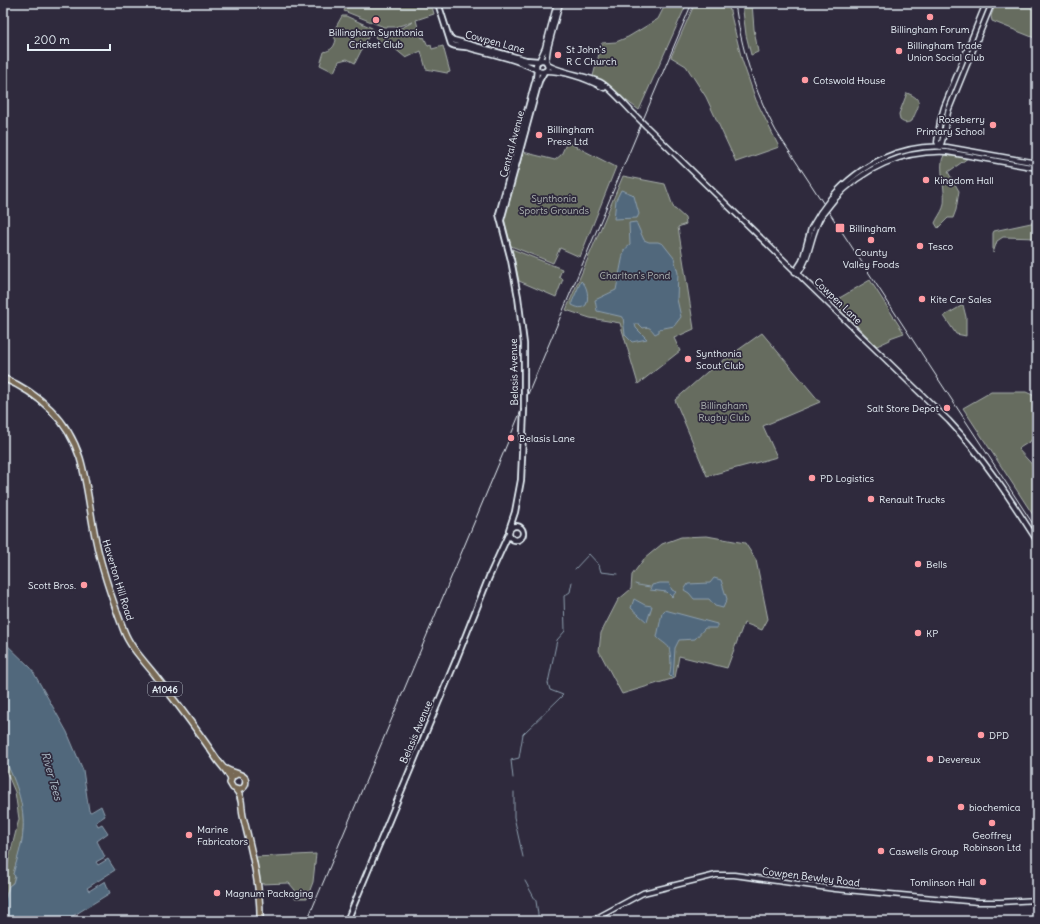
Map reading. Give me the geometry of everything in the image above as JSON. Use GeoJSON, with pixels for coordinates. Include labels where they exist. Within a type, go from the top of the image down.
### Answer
{"type":"FeatureCollection","features":[{"type":"Feature","properties":{"kind":"main road"},"geometry":{"type":"LineString","coordinates":[[438,3],[449,37]]}},
{"type":"Feature","properties":{"kind":"main road","name":"Cowpen Lane"},"geometry":{"type":"LineString","coordinates":[[449,37],[453,46],[465,47],[499,56],[536,69]]}},
{"type":"Feature","properties":{"kind":"main road","name":"Cowpen Lane"},"geometry":{"type":"LineString","coordinates":[[449,37],[453,40],[526,60],[539,61]]}},
{"type":"Feature","properties":{"kind":"main road"},"geometry":{"type":"LineString","coordinates":[[539,61],[543,60],[547,63]]}},
{"type":"Feature","properties":{"kind":"main road","name":"Central Avenue"},"geometry":{"type":"LineString","coordinates":[[500,221],[536,78],[536,64],[539,61]]}},
{"type":"Feature","properties":{"kind":"main road","name":"Central Avenue"},"geometry":{"type":"LineString","coordinates":[[499,214],[539,80],[548,67],[547,63]]}},
{"type":"Feature","properties":{"kind":"main road"},"geometry":{"type":"LineString","coordinates":[[536,69],[539,72],[544,72]]}},
{"type":"Feature","properties":{"kind":"main road","name":"Belasis Avenue"},"geometry":{"type":"LineString","coordinates":[[347,921],[509,532],[515,512],[523,466],[524,344],[511,260],[499,214]]}},
{"type":"Feature","properties":{"kind":"main road","name":"Haverton Hill Road"},"geometry":{"type":"LineString","coordinates":[[3,378],[15,383],[36,396],[57,416],[72,438],[80,458],[100,560],[127,638],[198,731],[219,763],[228,772],[231,786],[241,797],[258,892],[260,921]]}},
{"type":"Feature","properties":{"kind":"main road","name":"Belasis Avenue"},"geometry":{"type":"LineString","coordinates":[[515,512],[515,518],[518,526]]}},
{"type":"Feature","properties":{"kind":"main road"},"geometry":{"type":"LineString","coordinates":[[501,549],[508,541],[515,540],[519,539],[523,534],[522,529],[518,526],[512,526],[509,532],[510,538],[515,540]]}},
{"type":"Feature","properties":{"kind":"main road"},"geometry":{"type":"LineString","coordinates":[[223,768],[240,774],[245,778],[245,786],[236,790]]}},
{"type":"Feature","properties":{"kind":"main road"},"geometry":{"type":"LineString","coordinates":[[230,780],[237,774]]}},
{"type":"Feature","properties":{"kind":"main road","name":"Haverton Hill Road"},"geometry":{"type":"LineString","coordinates":[[241,801],[245,786]]}},
{"type":"Feature","properties":{"kind":"street","name":"Central Avenue"},"geometry":{"type":"LineString","coordinates":[[539,61],[545,48],[557,3]]}},
{"type":"Feature","properties":{"kind":"street","name":"Central Avenue"},"geometry":{"type":"LineString","coordinates":[[547,63],[548,48],[560,3]]}},
{"type":"Feature","properties":{"kind":"street"},"geometry":{"type":"LineString","coordinates":[[940,146],[937,142],[942,113],[986,3]]}},
{"type":"Feature","properties":{"kind":"street"},"geometry":{"type":"LineString","coordinates":[[940,152],[940,146],[942,143],[949,108],[992,3]]}},
{"type":"Feature","properties":{"kind":"street","name":"Cowpen Lane"},"geometry":{"type":"LineString","coordinates":[[547,63],[554,68],[580,77],[608,90],[956,428],[1012,503],[1037,541]]}},
{"type":"Feature","properties":{"kind":"street","name":"Cowpen Lane"},"geometry":{"type":"LineString","coordinates":[[544,72],[554,72],[580,77]]}},
{"type":"Feature","properties":{"kind":"street"},"geometry":{"type":"LineString","coordinates":[[797,273],[802,261],[811,228],[832,200],[847,181],[890,155],[908,150],[940,146],[1037,163]]}},
{"type":"Feature","properties":{"kind":"street"},"geometry":{"type":"LineString","coordinates":[[874,165],[924,152],[940,152],[1037,168]]}},
{"type":"Feature","properties":{"kind":"street","name":"Cowpen Bewley Road"},"geometry":{"type":"LineString","coordinates":[[592,921],[643,894],[716,875],[734,875],[835,889],[978,902],[1037,900]]}},
{"type":"Feature","properties":{"kind":"green space"},"geometry":{"type":"Polygon","coordinates":[[[348,3],[431,3],[434,14],[416,20],[419,31],[417,32],[422,38],[424,37],[428,46],[431,45],[432,49],[443,46],[450,72],[447,73],[426,69],[421,51],[406,58],[394,48],[379,41],[375,37],[378,29],[389,34],[413,22],[395,27],[384,27],[344,11],[348,3]]]}},
{"type":"Feature","properties":{"kind":"green space"},"geometry":{"type":"Polygon","coordinates":[[[666,3],[687,3],[639,110],[593,76],[602,43],[616,42],[628,37],[658,19],[666,3]]]}},
{"type":"Feature","properties":{"kind":"green space"},"geometry":{"type":"Polygon","coordinates":[[[695,3],[728,3],[742,60],[756,100],[779,147],[736,162],[706,97],[686,66],[671,57],[695,3]]]}},
{"type":"Feature","properties":{"kind":"green space"},"geometry":{"type":"Polygon","coordinates":[[[742,3],[752,3],[758,52],[751,55],[746,35],[742,3]]]}},
{"type":"Feature","properties":{"kind":"green space"},"geometry":{"type":"Polygon","coordinates":[[[996,3],[1037,3],[1037,39],[992,21],[991,16],[996,3]]]}},
{"type":"Feature","properties":{"kind":"green space"},"geometry":{"type":"Polygon","coordinates":[[[342,16],[346,16],[372,28],[374,32],[373,35],[368,37],[355,63],[347,59],[339,61],[334,72],[320,65],[324,52],[334,45],[336,40],[332,34],[342,16]]]}},
{"type":"Feature","properties":{"kind":"green space"},"geometry":{"type":"Polygon","coordinates":[[[907,93],[916,98],[918,101],[918,107],[912,121],[906,123],[900,120],[899,114],[907,93]]]}},
{"type":"Feature","properties":{"kind":"green space","name":"Synthonia Sports Grounds"},"geometry":{"type":"Polygon","coordinates":[[[567,142],[616,167],[580,257],[560,248],[553,263],[511,246],[504,218],[523,152],[555,160],[561,155],[567,142]]]}},
{"type":"Feature","properties":{"kind":"green space"},"geometry":{"type":"Polygon","coordinates":[[[944,155],[968,158],[948,172],[959,191],[956,210],[953,218],[948,218],[938,228],[935,223],[943,208],[944,202],[942,160],[944,155]]]}},
{"type":"Feature","properties":{"kind":"green space","name":"Charlton's Pond"},"geometry":{"type":"Polygon","coordinates":[[[623,176],[665,184],[674,209],[685,218],[686,224],[678,227],[694,329],[674,338],[680,351],[638,384],[620,323],[590,318],[566,310],[623,176]]]}},
{"type":"Feature","properties":{"kind":"green space"},"geometry":{"type":"Polygon","coordinates":[[[1033,223],[1037,238],[1003,237],[997,241],[993,253],[994,231],[1033,223]]]}},
{"type":"Feature","properties":{"kind":"green space"},"geometry":{"type":"Polygon","coordinates":[[[512,249],[562,269],[559,277],[563,279],[556,297],[519,281],[512,249]]]}},
{"type":"Feature","properties":{"kind":"green space"},"geometry":{"type":"Polygon","coordinates":[[[870,280],[904,333],[890,338],[890,340],[877,346],[834,303],[836,300],[870,280]]]}},
{"type":"Feature","properties":{"kind":"green space"},"geometry":{"type":"Polygon","coordinates":[[[963,305],[966,317],[966,336],[956,334],[944,316],[963,305]]]}},
{"type":"Feature","properties":{"kind":"green space","name":"Billingham Rugby Club"},"geometry":{"type":"Polygon","coordinates":[[[762,333],[820,402],[763,426],[777,457],[707,476],[675,400],[707,372],[762,333]]]}},
{"type":"Feature","properties":{"kind":"green space"},"geometry":{"type":"Polygon","coordinates":[[[991,392],[1026,392],[1037,397],[1037,437],[1018,449],[1037,470],[1037,521],[963,408],[991,392]]]}},
{"type":"Feature","properties":{"kind":"green space"},"geometry":{"type":"Polygon","coordinates":[[[707,536],[745,543],[756,560],[768,619],[762,630],[744,623],[727,668],[679,656],[675,678],[622,694],[599,651],[601,633],[618,600],[631,589],[632,575],[644,559],[662,544],[681,537],[707,536]]]}},
{"type":"Feature","properties":{"kind":"green space"},"geometry":{"type":"Polygon","coordinates":[[[3,756],[13,776],[20,797],[23,829],[20,853],[13,874],[15,876],[13,883],[9,886],[3,908],[3,882],[19,819],[15,792],[3,764],[3,756]]]}},
{"type":"Feature","properties":{"kind":"green space"},"geometry":{"type":"Polygon","coordinates":[[[316,854],[313,882],[307,898],[295,898],[295,890],[289,883],[260,884],[255,857],[316,854]]]}},
{"type":"Feature","properties":{"kind":"water"},"geometry":{"type":"Polygon","coordinates":[[[621,190],[634,196],[639,214],[637,218],[614,219],[616,200],[621,190]]]}},
{"type":"Feature","properties":{"kind":"water","name":"Charlton's Pond"},"geometry":{"type":"Polygon","coordinates":[[[636,222],[644,240],[663,244],[674,258],[678,273],[677,299],[681,317],[674,326],[659,329],[659,332],[655,334],[649,328],[643,328],[639,324],[635,324],[636,328],[647,339],[632,342],[625,335],[623,317],[597,311],[595,300],[616,290],[624,250],[630,245],[629,223],[636,222]]]}},
{"type":"Feature","properties":{"kind":"water"},"geometry":{"type":"Polygon","coordinates":[[[581,281],[587,292],[587,299],[586,305],[579,308],[572,305],[572,302],[581,281]]]}},
{"type":"Feature","properties":{"kind":"water"},"geometry":{"type":"Polygon","coordinates":[[[714,578],[721,580],[727,599],[723,608],[715,606],[709,599],[694,599],[684,590],[688,584],[710,583],[714,578]]]}},
{"type":"Feature","properties":{"kind":"water"},"geometry":{"type":"Polygon","coordinates":[[[669,583],[672,590],[676,592],[672,597],[667,592],[650,590],[652,585],[669,583]]]}},
{"type":"Feature","properties":{"kind":"water"},"geometry":{"type":"Polygon","coordinates":[[[634,599],[645,605],[652,606],[647,622],[631,608],[634,599]]]}},
{"type":"Feature","properties":{"kind":"water"},"geometry":{"type":"Polygon","coordinates":[[[665,610],[717,624],[717,628],[705,628],[695,639],[679,640],[675,648],[673,679],[669,675],[671,662],[669,648],[657,637],[662,613],[665,610]]]}},
{"type":"Feature","properties":{"kind":"water","name":"River Tees"},"geometry":{"type":"Polygon","coordinates":[[[3,641],[31,668],[67,732],[83,770],[89,811],[91,812],[101,806],[105,816],[96,822],[98,826],[102,824],[108,833],[97,841],[105,857],[96,862],[98,865],[108,859],[115,870],[87,888],[89,891],[105,881],[110,893],[68,919],[69,921],[3,921],[3,908],[9,886],[13,883],[15,876],[13,874],[21,844],[23,818],[20,797],[13,776],[3,756],[3,641]]]}},
{"type":"Feature","properties":{"kind":"waterway"},"geometry":{"type":"LineString","coordinates":[[575,569],[589,554],[599,565],[601,572],[618,574]]}},
{"type":"Feature","properties":{"kind":"waterway"},"geometry":{"type":"LineString","coordinates":[[513,778],[511,760],[519,758],[523,734],[563,695],[550,690],[548,683],[557,640],[565,631],[564,596],[570,592],[572,582]]}},
{"type":"Feature","properties":{"kind":"waterway"},"geometry":{"type":"LineString","coordinates":[[635,584],[650,587]]}},
{"type":"Feature","properties":{"kind":"waterway"},"geometry":{"type":"LineString","coordinates":[[514,792],[514,817],[523,857]]}},
{"type":"Feature","properties":{"kind":"waterway"},"geometry":{"type":"LineString","coordinates":[[525,881],[536,901],[539,921]]}},
{"type":"Feature","properties":{"kind":"railway"},"geometry":{"type":"LineString","coordinates":[[307,921],[692,3]]}},
{"type":"Feature","properties":{"kind":"railway"},"geometry":{"type":"LineString","coordinates":[[735,3],[741,36],[755,84],[776,131],[1037,530]]}},
{"type":"Feature","properties":{"kind":"place","name":"Billingham Forum"},"geometry":{"type":"Point","coordinates":[930,17]}},
{"type":"Feature","properties":{"kind":"place","name":"Billingham Synthonia Cricket Club"},"geometry":{"type":"Point","coordinates":[376,20]}},
{"type":"Feature","properties":{"kind":"place","name":"Billingham Trade Union Social Club"},"geometry":{"type":"Point","coordinates":[899,51]}},
{"type":"Feature","properties":{"kind":"place","name":"St John's R C Church"},"geometry":{"type":"Point","coordinates":[558,55]}},
{"type":"Feature","properties":{"kind":"place","name":"Cotswold House"},"geometry":{"type":"Point","coordinates":[805,80]}},
{"type":"Feature","properties":{"kind":"place","name":"Roseberry Primary School"},"geometry":{"type":"Point","coordinates":[993,125]}},
{"type":"Feature","properties":{"kind":"place","name":"Billingham Press Ltd"},"geometry":{"type":"Point","coordinates":[539,135]}},
{"type":"Feature","properties":{"kind":"place","name":"Kingdom Hall"},"geometry":{"type":"Point","coordinates":[926,180]}},
{"type":"Feature","properties":{"kind":"place","name":"Billingham"},"geometry":{"type":"Point","coordinates":[840,228]}},
{"type":"Feature","properties":{"kind":"place","name":"County Valley Foods"},"geometry":{"type":"Point","coordinates":[871,240]}},
{"type":"Feature","properties":{"kind":"place","name":"Tesco"},"geometry":{"type":"Point","coordinates":[920,246]}},
{"type":"Feature","properties":{"kind":"place","name":"Kite Car Sales"},"geometry":{"type":"Point","coordinates":[922,299]}},
{"type":"Feature","properties":{"kind":"place","name":"Synthonia Scout Club"},"geometry":{"type":"Point","coordinates":[688,359]}},
{"type":"Feature","properties":{"kind":"place","name":"Salt Store Depot"},"geometry":{"type":"Point","coordinates":[947,408]}},
{"type":"Feature","properties":{"kind":"place","name":"Belasis Lane"},"geometry":{"type":"Point","coordinates":[511,438]}},
{"type":"Feature","properties":{"kind":"place","name":"PD Logistics"},"geometry":{"type":"Point","coordinates":[812,478]}},
{"type":"Feature","properties":{"kind":"place","name":"Renault Trucks"},"geometry":{"type":"Point","coordinates":[871,499]}},
{"type":"Feature","properties":{"kind":"place","name":"Bells"},"geometry":{"type":"Point","coordinates":[918,564]}},
{"type":"Feature","properties":{"kind":"place","name":"Scott Bros."},"geometry":{"type":"Point","coordinates":[84,585]}},
{"type":"Feature","properties":{"kind":"place","name":"KP"},"geometry":{"type":"Point","coordinates":[918,633]}},
{"type":"Feature","properties":{"kind":"place","name":"DPD"},"geometry":{"type":"Point","coordinates":[981,735]}},
{"type":"Feature","properties":{"kind":"place","name":"Devereux"},"geometry":{"type":"Point","coordinates":[930,759]}},
{"type":"Feature","properties":{"kind":"place","name":"biochemica"},"geometry":{"type":"Point","coordinates":[961,807]}},
{"type":"Feature","properties":{"kind":"place","name":"Geoffrey Robinson Ltd"},"geometry":{"type":"Point","coordinates":[992,823]}},
{"type":"Feature","properties":{"kind":"place","name":"Marine Fabricators"},"geometry":{"type":"Point","coordinates":[189,835]}},
{"type":"Feature","properties":{"kind":"place","name":"Caswells Group"},"geometry":{"type":"Point","coordinates":[881,851]}},
{"type":"Feature","properties":{"kind":"place","name":"Tomlinson Hall"},"geometry":{"type":"Point","coordinates":[983,882]}},
{"type":"Feature","properties":{"kind":"place","name":"Magnum Packaging"},"geometry":{"type":"Point","coordinates":[217,893]}}]}
